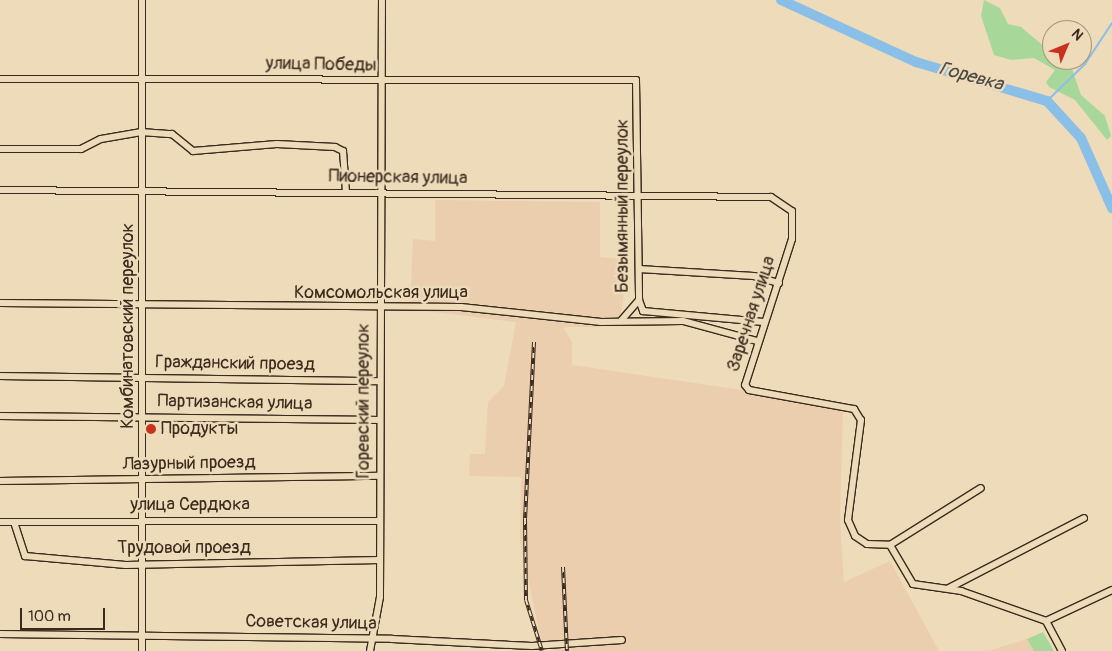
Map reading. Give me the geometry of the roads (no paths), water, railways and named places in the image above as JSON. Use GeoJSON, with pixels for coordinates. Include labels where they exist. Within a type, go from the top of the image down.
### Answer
{"type":"FeatureCollection","features":[{"type":"Feature","properties":{"kind":"street","name":"Комбинатовский переулок"},"geometry":{"type":"LineString","coordinates":[[142,0],[142,651]]}},
{"type":"Feature","properties":{"kind":"street","name":"Горевский переулок"},"geometry":{"type":"LineString","coordinates":[[370,651],[378,618],[380,560],[379,309],[383,81],[382,0]]}},
{"type":"Feature","properties":{"kind":"street","name":"улица Победы"},"geometry":{"type":"LineString","coordinates":[[0,79],[383,81],[632,79],[638,84]]}},
{"type":"Feature","properties":{"kind":"street","name":"Безымянный переулок"},"geometry":{"type":"LineString","coordinates":[[621,322],[639,300],[641,196],[638,84]]}},
{"type":"Feature","properties":{"kind":"street"},"geometry":{"type":"LineString","coordinates":[[0,149],[81,149],[101,139],[141,132],[172,134],[193,151],[277,144],[340,148],[346,192]]}},
{"type":"Feature","properties":{"kind":"street","name":"Пионерская улица"},"geometry":{"type":"LineString","coordinates":[[0,190],[771,197],[792,211]]}},
{"type":"Feature","properties":{"kind":"street","name":"Заречная улица"},"geometry":{"type":"LineString","coordinates":[[792,211],[792,239],[779,283],[744,377],[749,390],[854,409],[861,420],[848,520],[855,536],[867,544],[890,546]]}},
{"type":"Feature","properties":{"kind":"street"},"geometry":{"type":"LineString","coordinates":[[639,269],[754,276],[779,283]]}},
{"type":"Feature","properties":{"kind":"street"},"geometry":{"type":"LineString","coordinates":[[639,300],[643,311],[763,322]]}},
{"type":"Feature","properties":{"kind":"street","name":"Комсомольская улица"},"geometry":{"type":"LineString","coordinates":[[0,304],[379,309],[461,307],[525,317],[621,322],[683,321],[757,341]]}},
{"type":"Feature","properties":{"kind":"street","name":"Гражданский проезд"},"geometry":{"type":"LineString","coordinates":[[0,376],[379,381]]}},
{"type":"Feature","properties":{"kind":"street","name":"Партизанская улица"},"geometry":{"type":"LineString","coordinates":[[0,416],[143,416],[380,420]]}},
{"type":"Feature","properties":{"kind":"street","name":"Лазурный проезд"},"geometry":{"type":"LineString","coordinates":[[0,481],[380,476]]}},
{"type":"Feature","properties":{"kind":"street"},"geometry":{"type":"LineString","coordinates":[[981,488],[890,546],[914,584],[949,588],[1046,621],[1062,651]]}},
{"type":"Feature","properties":{"kind":"street"},"geometry":{"type":"LineString","coordinates":[[949,588],[1084,518]]}},
{"type":"Feature","properties":{"kind":"street","name":"улица Сердюка"},"geometry":{"type":"LineString","coordinates":[[0,522],[142,520],[380,521]]}},
{"type":"Feature","properties":{"kind":"street","name":"Трудовой проезд"},"geometry":{"type":"LineString","coordinates":[[14,522],[25,556],[126,566],[141,563],[380,560]]}},
{"type":"Feature","properties":{"kind":"street"},"geometry":{"type":"LineString","coordinates":[[1046,621],[1112,590]]}},
{"type":"Feature","properties":{"kind":"street","name":"Советская улица"},"geometry":{"type":"LineString","coordinates":[[0,634],[143,634],[532,646],[622,640]]}},
{"type":"Feature","properties":{"kind":"waterway","name":"Горевка"},"geometry":{"type":"LineString","coordinates":[[781,0],[916,62],[1047,101],[1081,138],[1112,208]]}},
{"type":"Feature","properties":{"kind":"waterway"},"geometry":{"type":"LineString","coordinates":[[1047,101],[1085,64],[1112,23]]}},
{"type":"Feature","properties":{"kind":"railway"},"geometry":{"type":"LineString","coordinates":[[534,342],[525,519],[526,600],[542,651]]}},
{"type":"Feature","properties":{"kind":"railway"},"geometry":{"type":"LineString","coordinates":[[563,567],[567,651]]}},
{"type":"Feature","properties":{"kind":"place","name":"Продукты"},"geometry":{"type":"Point","coordinates":[151,429]}}]}
